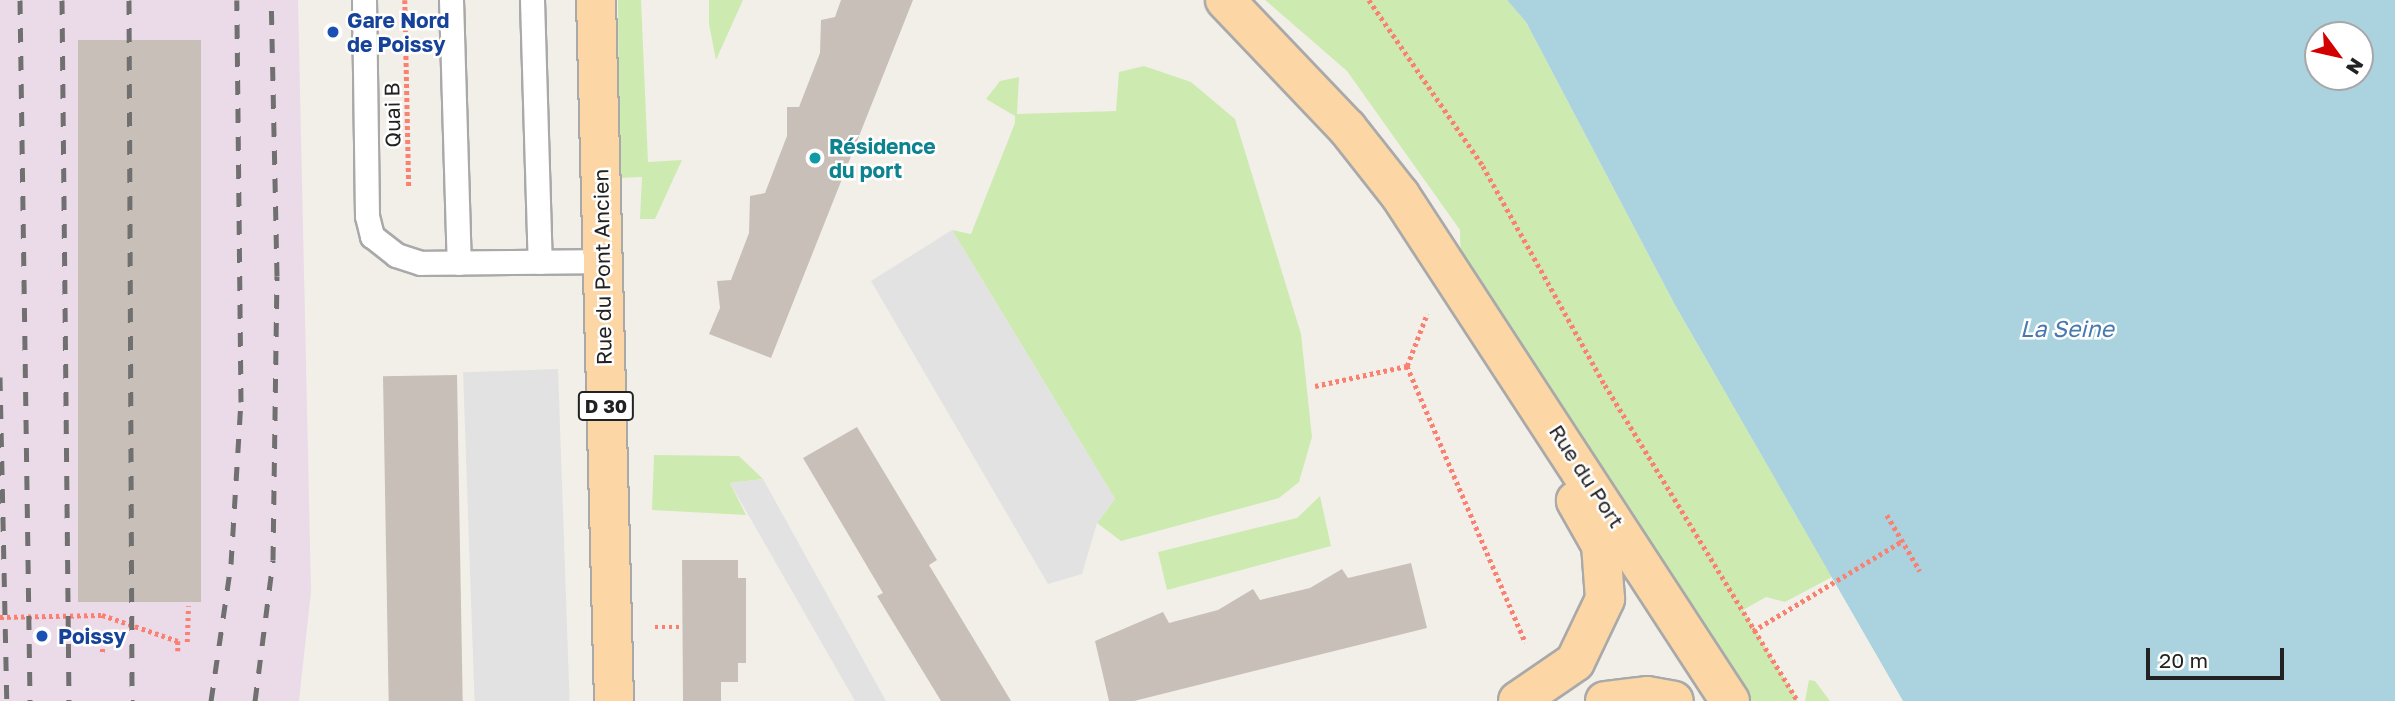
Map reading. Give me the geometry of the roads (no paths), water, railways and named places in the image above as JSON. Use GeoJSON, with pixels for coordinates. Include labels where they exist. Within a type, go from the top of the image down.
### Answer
{"type":"FeatureCollection","features":[{"type":"Feature","properties":{"kind":"main road","name":"Rue du Pont Ancien"},"geometry":{"type":"LineString","coordinates":[[596,0],[614,701]]}},
{"type":"Feature","properties":{"kind":"main road","name":"Rue du Port"},"geometry":{"type":"LineString","coordinates":[[1225,0],[1347,128],[1440,254],[1730,701]]}},
{"type":"Feature","properties":{"kind":"main road","name":"Rue du Port"},"geometry":{"type":"LineString","coordinates":[[1440,254],[1601,545],[1606,570],[1597,626],[1575,662],[1518,701]]}},
{"type":"Feature","properties":{"kind":"main road"},"geometry":{"type":"LineString","coordinates":[[1605,701],[1647,696],[1674,701]]}},
{"type":"Feature","properties":{"kind":"lane"},"geometry":{"type":"LineString","coordinates":[[364,0],[369,228],[384,248],[409,260],[459,263],[602,261]]}},
{"type":"Feature","properties":{"kind":"lane"},"geometry":{"type":"LineString","coordinates":[[452,0],[459,263]]}},
{"type":"Feature","properties":{"kind":"lane"},"geometry":{"type":"LineString","coordinates":[[532,0],[540,262]]}},
{"type":"Feature","properties":{"kind":"water","name":"La Seine"},"geometry":{"type":"Polygon","coordinates":[[[1507,0],[2395,0],[2395,701],[1903,701],[1675,305],[1526,22],[1507,0]]]}},
{"type":"Feature","properties":{"kind":"railway"},"geometry":{"type":"LineString","coordinates":[[20,0],[30,701]]}},
{"type":"Feature","properties":{"kind":"railway"},"geometry":{"type":"LineString","coordinates":[[62,0],[69,701]]}},
{"type":"Feature","properties":{"kind":"railway"},"geometry":{"type":"LineString","coordinates":[[129,0],[132,701]]}},
{"type":"Feature","properties":{"kind":"railway"},"geometry":{"type":"LineString","coordinates":[[211,701],[231,564],[241,402],[237,0]]}},
{"type":"Feature","properties":{"kind":"railway"},"geometry":{"type":"LineString","coordinates":[[255,701],[273,560],[277,276],[271,0]]}},
{"type":"Feature","properties":{"kind":"railway"},"geometry":{"type":"LineString","coordinates":[[0,377],[7,701]]}},
{"type":"Feature","properties":{"kind":"place","name":"Gare Nord de Poissy"},"geometry":{"type":"Point","coordinates":[333,32]}},
{"type":"Feature","properties":{"kind":"place","name":"Résidence du port"},"geometry":{"type":"Point","coordinates":[815,158]}},
{"type":"Feature","properties":{"kind":"place","name":"Poissy"},"geometry":{"type":"Point","coordinates":[42,636]}}]}
